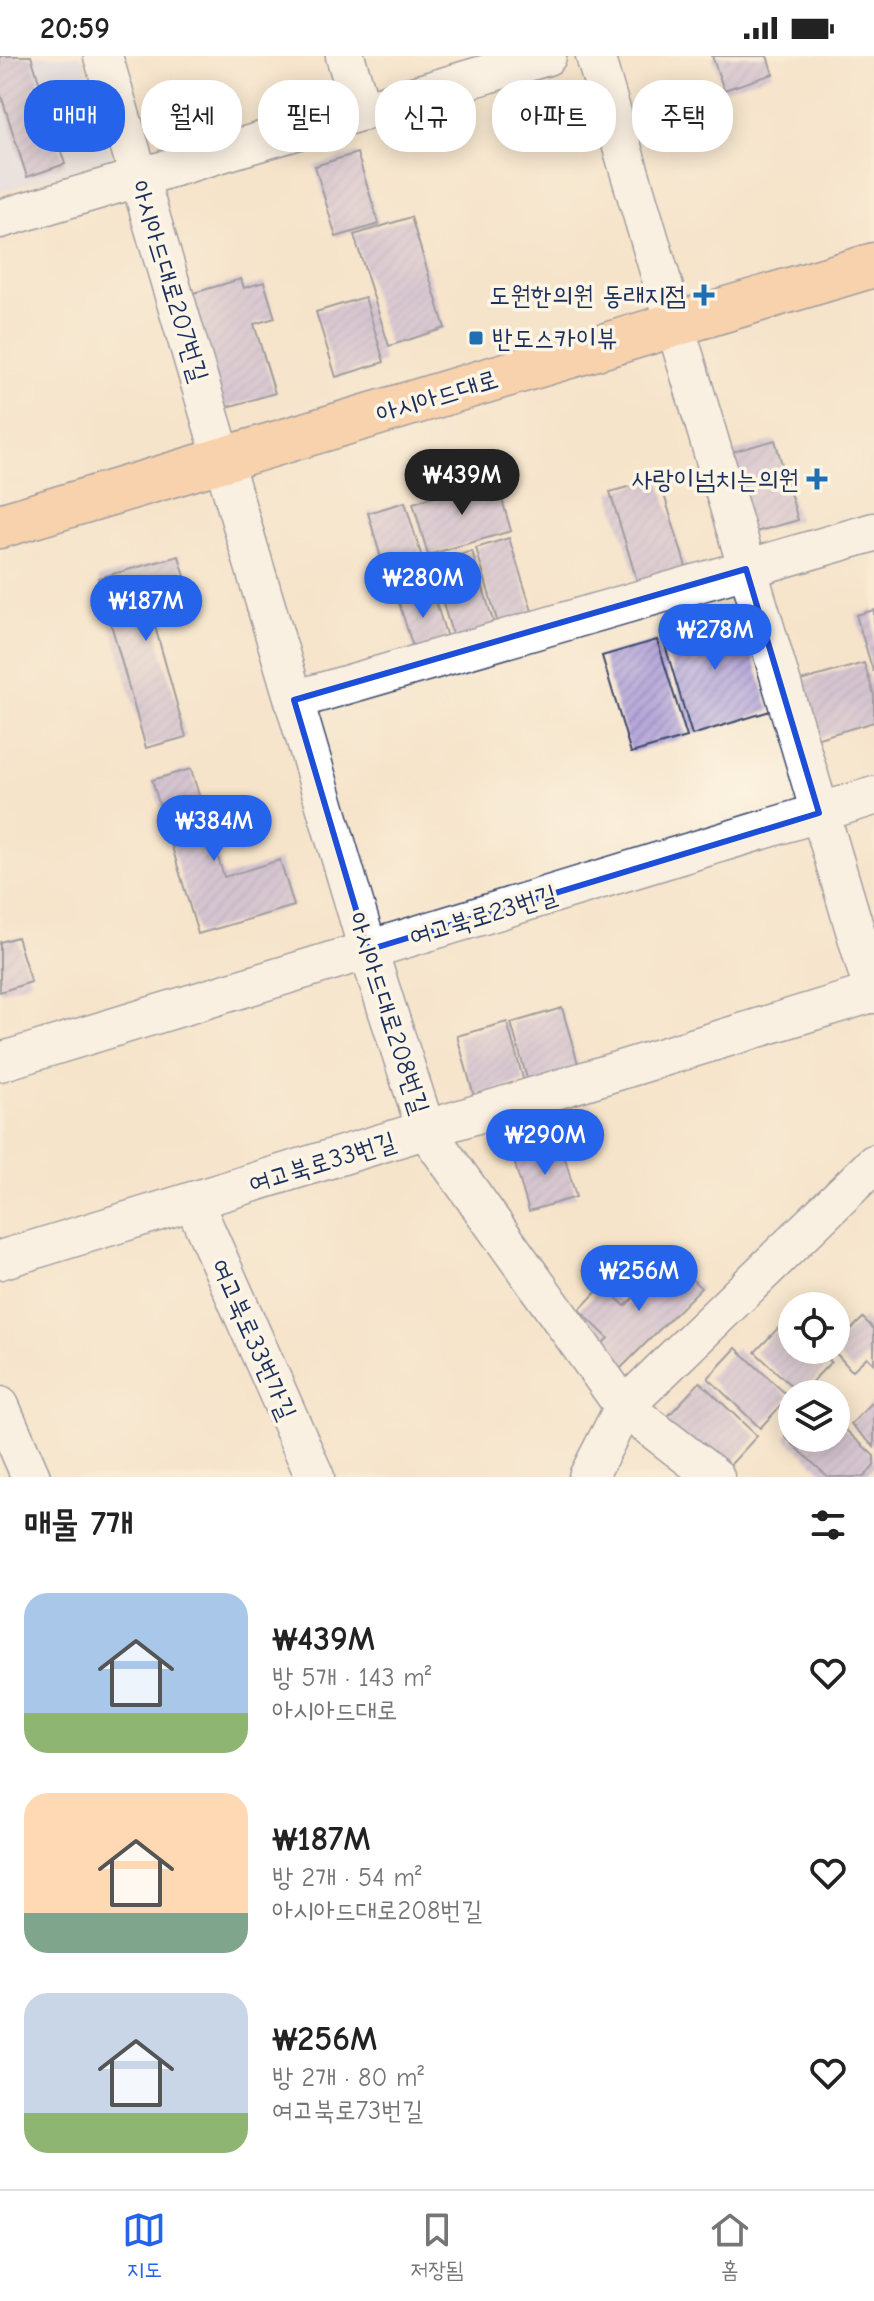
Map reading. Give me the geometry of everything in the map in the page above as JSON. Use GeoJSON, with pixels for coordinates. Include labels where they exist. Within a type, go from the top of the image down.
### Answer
{"type":"FeatureCollection","features":[{"type":"Feature","properties":{"kind":"main road","name":"아시아드대로"},"geometry":{"type":"LineString","coordinates":[[0,526],[874,265]]}},
{"type":"Feature","properties":{"kind":"street","name":"아시아드대로207번길"},"geometry":{"type":"LineString","coordinates":[[103,56],[223,461]]}},
{"type":"Feature","properties":{"kind":"street"},"geometry":{"type":"LineString","coordinates":[[345,56],[362,111]]}},
{"type":"Feature","properties":{"kind":"street"},"geometry":{"type":"LineString","coordinates":[[0,219],[547,56]]}},
{"type":"Feature","properties":{"kind":"street"},"geometry":{"type":"LineString","coordinates":[[595,56],[873,993]]}},
{"type":"Feature","properties":{"kind":"street","name":"아시아드대로208번길"},"geometry":{"type":"LineString","coordinates":[[223,461],[368,950],[426,1130],[624,1407],[715,1477]]}},
{"type":"Feature","properties":{"kind":"street"},"geometry":{"type":"LineString","coordinates":[[294,700],[874,532]]}},
{"type":"Feature","properties":{"kind":"street","name":"여고북로23번길"},"geometry":{"type":"LineString","coordinates":[[0,1062],[874,796]]}},
{"type":"Feature","properties":{"kind":"street","name":"여고북로33번길"},"geometry":{"type":"LineString","coordinates":[[0,1260],[873,993]]}},
{"type":"Feature","properties":{"kind":"street"},"geometry":{"type":"LineString","coordinates":[[588,1477],[624,1407],[874,1164]]}},
{"type":"Feature","properties":{"kind":"street","name":"여고북로33번가길"},"geometry":{"type":"LineString","coordinates":[[193,1201],[315,1477]]}},
{"type":"Feature","properties":{"kind":"street"},"geometry":{"type":"LineString","coordinates":[[0,1406],[31,1477]]}},
{"type":"Feature","properties":{"kind":"highlighted area"},"geometry":{"type":"Polygon","coordinates":[[[746,569],[819,813],[368,950],[294,700],[746,569]]]}},
{"type":"Feature","properties":{"kind":"shaded area"},"geometry":{"type":"Polygon","coordinates":[[[0,56],[82,56],[89,80],[24,80],[24,152],[110,152],[112,159],[0,192],[0,56]]]}},
{"type":"Feature","properties":{"kind":"building"},"geometry":{"type":"Polygon","coordinates":[[[0,56],[31,56],[39,80],[24,80],[24,152],[61,152],[65,164],[27,177],[0,92],[0,56]]]}},
{"type":"Feature","properties":{"kind":"building"},"geometry":{"type":"Polygon","coordinates":[[[712,56],[767,56],[773,74],[733,87],[733,80],[720,80],[712,56]]]}},
{"type":"Feature","properties":{"kind":"building"},"geometry":{"type":"Polygon","coordinates":[[[357,153],[379,224],[336,237],[315,166],[357,153]]]}},
{"type":"Feature","properties":{"kind":"building"},"geometry":{"type":"Polygon","coordinates":[[[411,217],[445,328],[389,346],[354,235],[411,217]]]}},
{"type":"Feature","properties":{"kind":"building"},"geometry":{"type":"Polygon","coordinates":[[[241,279],[244,288],[264,282],[275,318],[254,324],[275,393],[221,409],[187,295],[241,279]]]}},
{"type":"Feature","properties":{"kind":"building"},"geometry":{"type":"Polygon","coordinates":[[[365,297],[384,362],[336,377],[316,312],[365,297]]]}},
{"type":"Feature","properties":{"kind":"building"},"geometry":{"type":"Polygon","coordinates":[[[775,440],[798,520],[752,533],[729,453],[775,440]]]}},
{"type":"Feature","properties":{"kind":"building"},"geometry":{"type":"Polygon","coordinates":[[[496,478],[511,531],[428,555],[413,503],[496,478]]]}},
{"type":"Feature","properties":{"kind":"building"},"geometry":{"type":"Polygon","coordinates":[[[659,478],[687,570],[638,584],[610,492],[659,478]]]}},
{"type":"Feature","properties":{"kind":"building"},"geometry":{"type":"Polygon","coordinates":[[[405,502],[423,561],[385,572],[368,513],[405,502]]]}},
{"type":"Feature","properties":{"kind":"building"},"geometry":{"type":"Polygon","coordinates":[[[509,538],[537,627],[502,638],[476,548],[509,538]]]}},
{"type":"Feature","properties":{"kind":"building"},"geometry":{"type":"Polygon","coordinates":[[[472,551],[498,638],[457,650],[431,564],[472,551]]]}},
{"type":"Feature","properties":{"kind":"building"},"geometry":{"type":"Polygon","coordinates":[[[179,556],[190,594],[149,605],[186,737],[146,748],[98,578],[179,556]]]}},
{"type":"Feature","properties":{"kind":"building"},"geometry":{"type":"Polygon","coordinates":[[[426,570],[454,660],[420,670],[392,580],[426,570]]]}},
{"type":"Feature","properties":{"kind":"building"},"geometry":{"type":"Polygon","coordinates":[[[739,609],[770,711],[692,735],[661,632],[739,609]]]}},
{"type":"Feature","properties":{"kind":"building"},"geometry":{"type":"Polygon","coordinates":[[[874,610],[874,671],[873,671],[856,615],[874,610]]]}},
{"type":"Feature","properties":{"kind":"building"},"geometry":{"type":"Polygon","coordinates":[[[657,640],[687,737],[631,753],[602,656],[657,640]]]}},
{"type":"Feature","properties":{"kind":"building"},"geometry":{"type":"Polygon","coordinates":[[[864,663],[874,695],[874,722],[815,739],[797,682],[864,663]]]}},
{"type":"Feature","properties":{"kind":"building"},"geometry":{"type":"Polygon","coordinates":[[[191,769],[224,877],[280,860],[294,906],[198,934],[152,780],[191,769]]]}},
{"type":"Feature","properties":{"kind":"building"},"geometry":{"type":"Polygon","coordinates":[[[17,937],[31,982],[0,992],[0,942],[17,937]]]}},
{"type":"Feature","properties":{"kind":"building"},"geometry":{"type":"Polygon","coordinates":[[[562,1008],[581,1074],[530,1089],[511,1023],[562,1008]]]}},
{"type":"Feature","properties":{"kind":"building"},"geometry":{"type":"Polygon","coordinates":[[[507,1022],[524,1082],[474,1096],[457,1036],[507,1022]]]}},
{"type":"Feature","properties":{"kind":"building"},"geometry":{"type":"Polygon","coordinates":[[[561,1144],[576,1197],[529,1211],[513,1158],[561,1144]]]}},
{"type":"Feature","properties":{"kind":"building"},"geometry":{"type":"Polygon","coordinates":[[[672,1260],[701,1288],[620,1369],[598,1348],[608,1338],[579,1310],[603,1285],[625,1306],[672,1260]]]}},
{"type":"Feature","properties":{"kind":"building"},"geometry":{"type":"Polygon","coordinates":[[[863,1318],[874,1329],[874,1364],[867,1357],[852,1371],[846,1364],[850,1364],[850,1331],[863,1318]]]}},
{"type":"Feature","properties":{"kind":"building"},"geometry":{"type":"Polygon","coordinates":[[[778,1328],[778,1364],[829,1364],[814,1380],[785,1380],[755,1352],[778,1328]]]}},
{"type":"Feature","properties":{"kind":"building"},"geometry":{"type":"Polygon","coordinates":[[[736,1348],[778,1387],[778,1409],[760,1428],[708,1378],[736,1348]]]}},
{"type":"Feature","properties":{"kind":"building"},"geometry":{"type":"Polygon","coordinates":[[[700,1382],[757,1436],[722,1474],[658,1427],[700,1382]]]}},
{"type":"Feature","properties":{"kind":"building"},"geometry":{"type":"Polygon","coordinates":[[[874,1401],[874,1447],[851,1424],[874,1401]]]}},
{"type":"Feature","properties":{"kind":"building"},"geometry":{"type":"Polygon","coordinates":[[[850,1434],[874,1456],[874,1466],[864,1477],[828,1477],[801,1452],[850,1452],[850,1434]]]}},
{"type":"Feature","properties":{"kind":"place","name":"도원한의원 동래지점"},"geometry":{"type":"Point","coordinates":[704,295]}},
{"type":"Feature","properties":{"kind":"place","name":"반도스카이뷰"},"geometry":{"type":"Point","coordinates":[476,338]}},
{"type":"Feature","properties":{"kind":"place","name":"사랑이넘치는의원"},"geometry":{"type":"Point","coordinates":[817,479]}}]}
